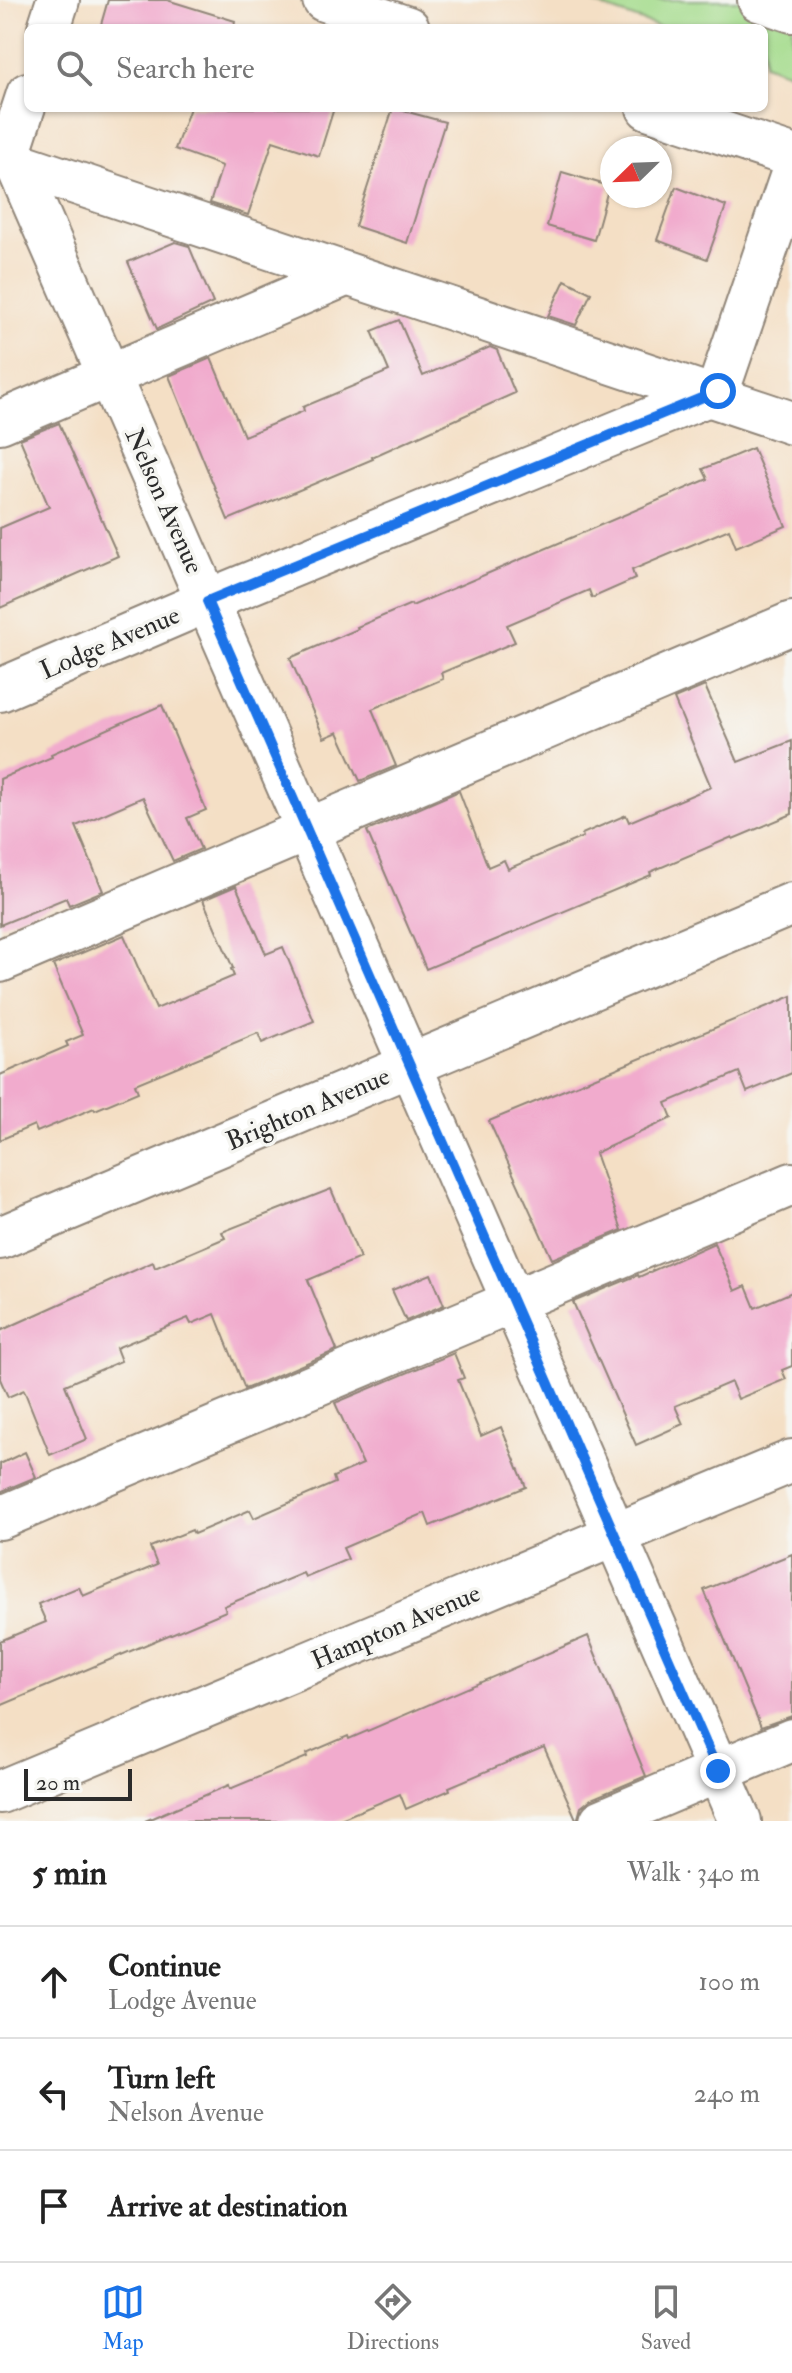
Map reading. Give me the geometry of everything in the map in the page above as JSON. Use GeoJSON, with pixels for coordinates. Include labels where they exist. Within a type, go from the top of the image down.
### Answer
{"type":"FeatureCollection","features":[{"type":"Feature","properties":{"kind":"street"},"geometry":{"type":"LineString","coordinates":[[50,24],[58,0]]}},
{"type":"Feature","properties":{"kind":"street"},"geometry":{"type":"LineString","coordinates":[[324,0],[396,24]]}},
{"type":"Feature","properties":{"kind":"street"},"geometry":{"type":"LineString","coordinates":[[759,0],[792,11]]}},
{"type":"Feature","properties":{"kind":"street"},"geometry":{"type":"LineString","coordinates":[[24,106],[7,156],[345,275],[792,423]]}},
{"type":"Feature","properties":{"kind":"street"},"geometry":{"type":"LineString","coordinates":[[660,112],[792,156]]}},
{"type":"Feature","properties":{"kind":"street","name":"Nelson Avenue"},"geometry":{"type":"LineString","coordinates":[[7,156],[109,375],[740,1821]]}},
{"type":"Feature","properties":{"kind":"street"},"geometry":{"type":"LineString","coordinates":[[707,396],[718,391],[792,174]]}},
{"type":"Feature","properties":{"kind":"street"},"geometry":{"type":"LineString","coordinates":[[0,422],[345,275]]}},
{"type":"Feature","properties":{"kind":"street","name":"Lodge Avenue"},"geometry":{"type":"LineString","coordinates":[[0,690],[207,601],[707,396]]}},
{"type":"Feature","properties":{"kind":"street"},"geometry":{"type":"LineString","coordinates":[[0,961],[792,623]]}},
{"type":"Feature","properties":{"kind":"street","name":"Brighton Avenue"},"geometry":{"type":"LineString","coordinates":[[0,1238],[792,904]]}},
{"type":"Feature","properties":{"kind":"street"},"geometry":{"type":"LineString","coordinates":[[0,1518],[792,1184]]}},
{"type":"Feature","properties":{"kind":"street","name":"Hampton Avenue"},"geometry":{"type":"LineString","coordinates":[[0,1792],[792,1461]]}},
{"type":"Feature","properties":{"kind":"street"},"geometry":{"type":"LineString","coordinates":[[601,1821],[792,1740]]}},
{"type":"Feature","properties":{"kind":"green space"},"geometry":{"type":"Polygon","coordinates":[[[583,0],[792,0],[792,74],[768,65],[768,24],[651,24],[583,0]]]}},
{"type":"Feature","properties":{"kind":"building"},"geometry":{"type":"Polygon","coordinates":[[[108,0],[167,0],[235,21],[235,24],[101,24],[108,0]]]}},
{"type":"Feature","properties":{"kind":"building"},"geometry":{"type":"Polygon","coordinates":[[[189,112],[333,112],[319,156],[273,141],[248,215],[210,203],[222,166],[175,149],[189,112]]]}},
{"type":"Feature","properties":{"kind":"building"},"geometry":{"type":"Polygon","coordinates":[[[392,112],[408,112],[445,122],[407,243],[355,226],[392,112]]]}},
{"type":"Feature","properties":{"kind":"building"},"geometry":{"type":"Polygon","coordinates":[[[562,172],[600,183],[600,208],[603,208],[594,240],[547,226],[562,172]]]}},
{"type":"Feature","properties":{"kind":"building"},"geometry":{"type":"Polygon","coordinates":[[[676,187],[726,206],[707,259],[657,240],[668,208],[672,208],[676,187]]]}},
{"type":"Feature","properties":{"kind":"building"},"geometry":{"type":"Polygon","coordinates":[[[175,242],[189,246],[213,303],[157,329],[128,262],[175,242]]]}},
{"type":"Feature","properties":{"kind":"building"},"geometry":{"type":"Polygon","coordinates":[[[565,280],[591,293],[576,325],[548,316],[565,280]]]}},
{"type":"Feature","properties":{"kind":"building"},"geometry":{"type":"Polygon","coordinates":[[[399,320],[423,376],[490,347],[497,350],[515,393],[373,459],[228,520],[169,376],[211,358],[244,436],[389,371],[372,331],[399,320]]]}},
{"type":"Feature","properties":{"kind":"building"},"geometry":{"type":"Polygon","coordinates":[[[59,423],[118,556],[0,608],[0,528],[49,507],[20,439],[59,423]]]}},
{"type":"Feature","properties":{"kind":"building"},"geometry":{"type":"Polygon","coordinates":[[[753,448],[786,526],[736,547],[729,529],[632,570],[635,579],[592,598],[589,590],[507,625],[515,642],[441,673],[443,679],[372,709],[396,766],[360,781],[338,732],[324,738],[290,658],[708,479],[703,469],[753,448]]]}},
{"type":"Feature","properties":{"kind":"building"},"geometry":{"type":"Polygon","coordinates":[[[705,686],[738,762],[792,741],[792,814],[426,969],[367,831],[459,791],[488,867],[504,860],[508,869],[626,815],[629,822],[711,787],[674,699],[705,686]]]}},
{"type":"Feature","properties":{"kind":"building"},"geometry":{"type":"Polygon","coordinates":[[[162,705],[206,810],[187,818],[201,849],[173,861],[143,797],[76,826],[103,891],[69,905],[66,898],[0,925],[0,779],[162,705]]]}},
{"type":"Feature","properties":{"kind":"building"},"geometry":{"type":"Polygon","coordinates":[[[236,886],[266,954],[283,947],[314,1021],[262,1043],[258,1033],[135,1084],[138,1092],[95,1110],[37,1132],[34,1125],[0,1140],[0,1075],[68,1046],[66,1042],[83,1035],[53,965],[124,935],[156,1009],[234,976],[203,900],[236,886]]]}},
{"type":"Feature","properties":{"kind":"building"},"geometry":{"type":"Polygon","coordinates":[[[792,996],[792,1073],[747,1092],[739,1072],[666,1103],[672,1118],[595,1153],[622,1230],[552,1259],[489,1121],[792,996]]]}},
{"type":"Feature","properties":{"kind":"building"},"geometry":{"type":"Polygon","coordinates":[[[331,1189],[360,1258],[308,1280],[337,1350],[245,1389],[215,1314],[191,1324],[188,1318],[116,1348],[121,1361],[65,1385],[87,1439],[50,1455],[24,1390],[8,1397],[0,1379],[0,1331],[153,1262],[155,1268],[225,1238],[222,1232],[331,1189]]]}},
{"type":"Feature","properties":{"kind":"building"},"geometry":{"type":"Polygon","coordinates":[[[714,1243],[735,1291],[746,1286],[755,1308],[792,1292],[792,1366],[782,1370],[786,1379],[738,1399],[731,1382],[675,1406],[683,1424],[636,1445],[573,1302],[639,1277],[714,1243]]]}},
{"type":"Feature","properties":{"kind":"building"},"geometry":{"type":"Polygon","coordinates":[[[431,1274],[444,1305],[406,1321],[392,1290],[431,1274]]]}},
{"type":"Feature","properties":{"kind":"building"},"geometry":{"type":"Polygon","coordinates":[[[454,1353],[464,1378],[458,1380],[481,1436],[501,1427],[526,1487],[430,1526],[425,1513],[343,1548],[348,1559],[305,1577],[303,1573],[224,1606],[226,1611],[0,1706],[0,1641],[46,1622],[38,1604],[79,1587],[83,1596],[157,1565],[150,1547],[192,1530],[194,1534],[250,1510],[254,1518],[335,1483],[333,1477],[363,1464],[335,1403],[454,1353]]]}},
{"type":"Feature","properties":{"kind":"building"},"geometry":{"type":"Polygon","coordinates":[[[25,1452],[36,1477],[0,1492],[0,1464],[25,1452]]]}},
{"type":"Feature","properties":{"kind":"building"},"geometry":{"type":"Polygon","coordinates":[[[792,1554],[792,1716],[761,1727],[704,1590],[792,1554]]]}},
{"type":"Feature","properties":{"kind":"building"},"geometry":{"type":"Polygon","coordinates":[[[588,1636],[646,1776],[591,1799],[581,1807],[577,1821],[544,1747],[449,1787],[450,1790],[406,1809],[400,1794],[336,1821],[145,1821],[229,1785],[230,1789],[307,1757],[306,1754],[348,1736],[349,1739],[588,1636]]]}},
{"type":"Feature","properties":{"kind":"route"},"geometry":{"type":"LineString","coordinates":[[718,391],[207,601],[718,1771]]}}]}
